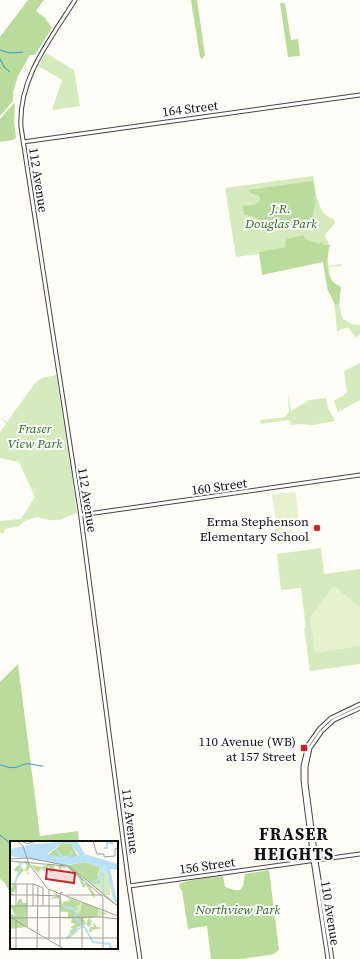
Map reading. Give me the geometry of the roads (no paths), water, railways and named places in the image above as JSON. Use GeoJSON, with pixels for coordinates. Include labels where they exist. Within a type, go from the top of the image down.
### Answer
{"type":"FeatureCollection","features":[{"type":"Feature","properties":{"kind":"street","name":"112 Avenue"},"geometry":{"type":"LineString","coordinates":[[75,0],[44,49],[31,73],[24,89],[20,114],[80,516],[140,959]]}},
{"type":"Feature","properties":{"kind":"street","name":"164 Street"},"geometry":{"type":"LineString","coordinates":[[23,142],[360,95]]}},
{"type":"Feature","properties":{"kind":"street","name":"160 Street"},"geometry":{"type":"LineString","coordinates":[[80,516],[360,476]]}},
{"type":"Feature","properties":{"kind":"street"},"geometry":{"type":"LineString","coordinates":[[319,732],[331,718],[360,704]]}},
{"type":"Feature","properties":{"kind":"street"},"geometry":{"type":"LineString","coordinates":[[319,732],[334,720],[360,708]]}},
{"type":"Feature","properties":{"kind":"street","name":"110 Avenue"},"geometry":{"type":"LineString","coordinates":[[319,732],[309,743],[303,763],[302,777],[306,811],[332,959]]}},
{"type":"Feature","properties":{"kind":"street","name":"110 Avenue"},"geometry":{"type":"LineString","coordinates":[[319,732],[310,748],[306,769],[315,860],[328,959]]}},
{"type":"Feature","properties":{"kind":"street"},"geometry":{"type":"LineString","coordinates":[[306,811],[308,813],[312,830]]}},
{"type":"Feature","properties":{"kind":"street","name":"156 Street"},"geometry":{"type":"LineString","coordinates":[[129,886],[360,854]]}},
{"type":"Feature","properties":{"kind":"waterway"},"geometry":{"type":"LineString","coordinates":[[0,50],[10,53],[23,52]]}},
{"type":"Feature","properties":{"kind":"waterway"},"geometry":{"type":"LineString","coordinates":[[0,59],[5,68],[10,72]]}},
{"type":"Feature","properties":{"kind":"waterway"},"geometry":{"type":"LineString","coordinates":[[0,765],[12,768],[24,764],[43,766]]}},
{"type":"Feature","properties":{"kind":"waterway"},"geometry":{"type":"LineString","coordinates":[[0,835],[10,843]]}},
{"type":"Feature","properties":{"kind":"place","name":"Erma Stephenson Elementary School"},"geometry":{"type":"Point","coordinates":[317,528]}},
{"type":"Feature","properties":{"kind":"place","name":"110 Avenue (WB) at 157 Street"},"geometry":{"type":"Point","coordinates":[304,748]}},
{"type":"Feature","properties":{"kind":"district","name":"FRASER HEIGHTS"},"geometry":{"type":"Point","coordinates":[294,844]}},
{"type":"Feature","properties":{"kind":"park label","name":"J.R. Douglas Park"},"geometry":{"type":"Point","coordinates":[281,216]}},
{"type":"Feature","properties":{"kind":"park label","name":"Fraser View Park"},"geometry":{"type":"Point","coordinates":[35,436]}},
{"type":"Feature","properties":{"kind":"park label","name":"Northview Park"},"geometry":{"type":"Point","coordinates":[238,909]}}]}
